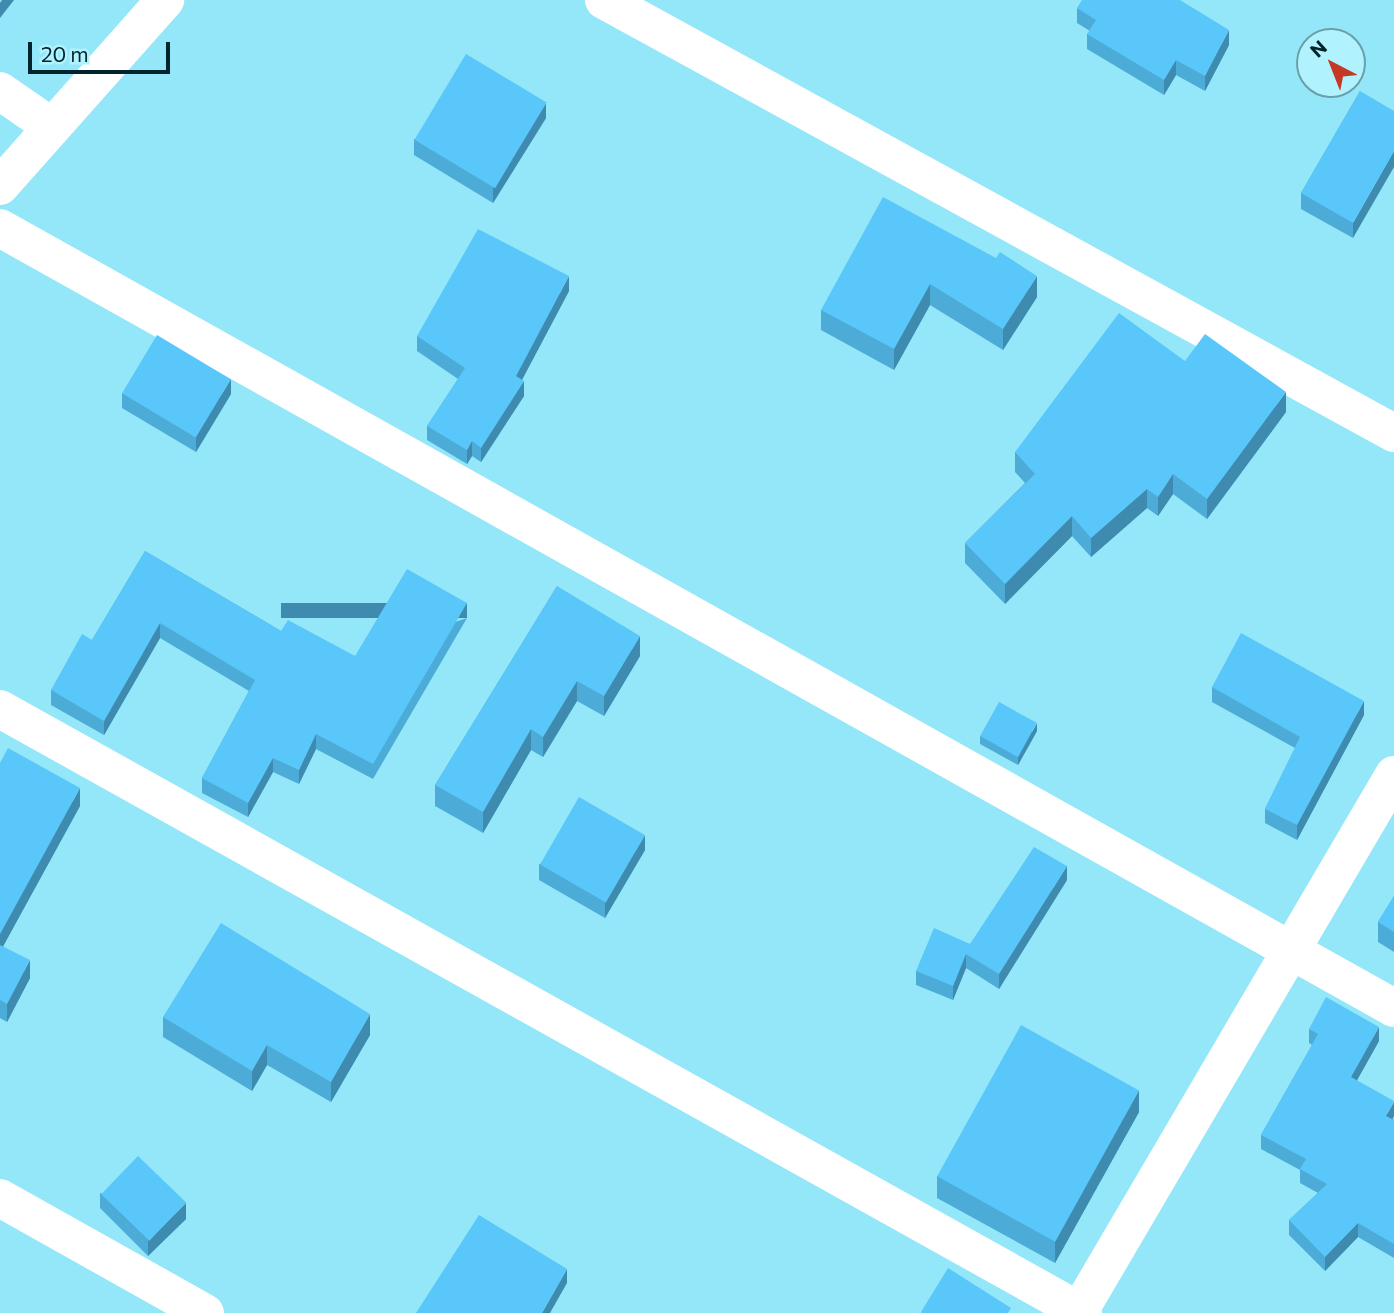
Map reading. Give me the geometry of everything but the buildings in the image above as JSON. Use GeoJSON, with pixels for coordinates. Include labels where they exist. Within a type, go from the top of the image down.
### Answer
{"type":"FeatureCollection","features":[{"type":"Feature","properties":{"kind":"street"},"geometry":{"type":"LineString","coordinates":[[0,186],[165,0]]}},
{"type":"Feature","properties":{"kind":"street"},"geometry":{"type":"LineString","coordinates":[[604,0],[1394,433]]}},
{"type":"Feature","properties":{"kind":"street"},"geometry":{"type":"LineString","coordinates":[[0,91],[52,127]]}},
{"type":"Feature","properties":{"kind":"street"},"geometry":{"type":"LineString","coordinates":[[0,228],[1394,1008]]}},
{"type":"Feature","properties":{"kind":"street"},"geometry":{"type":"LineString","coordinates":[[0,709],[1080,1312],[1294,951],[1394,775]]}},
{"type":"Feature","properties":{"kind":"street"},"geometry":{"type":"LineString","coordinates":[[0,1198],[205,1313]]}}]}
